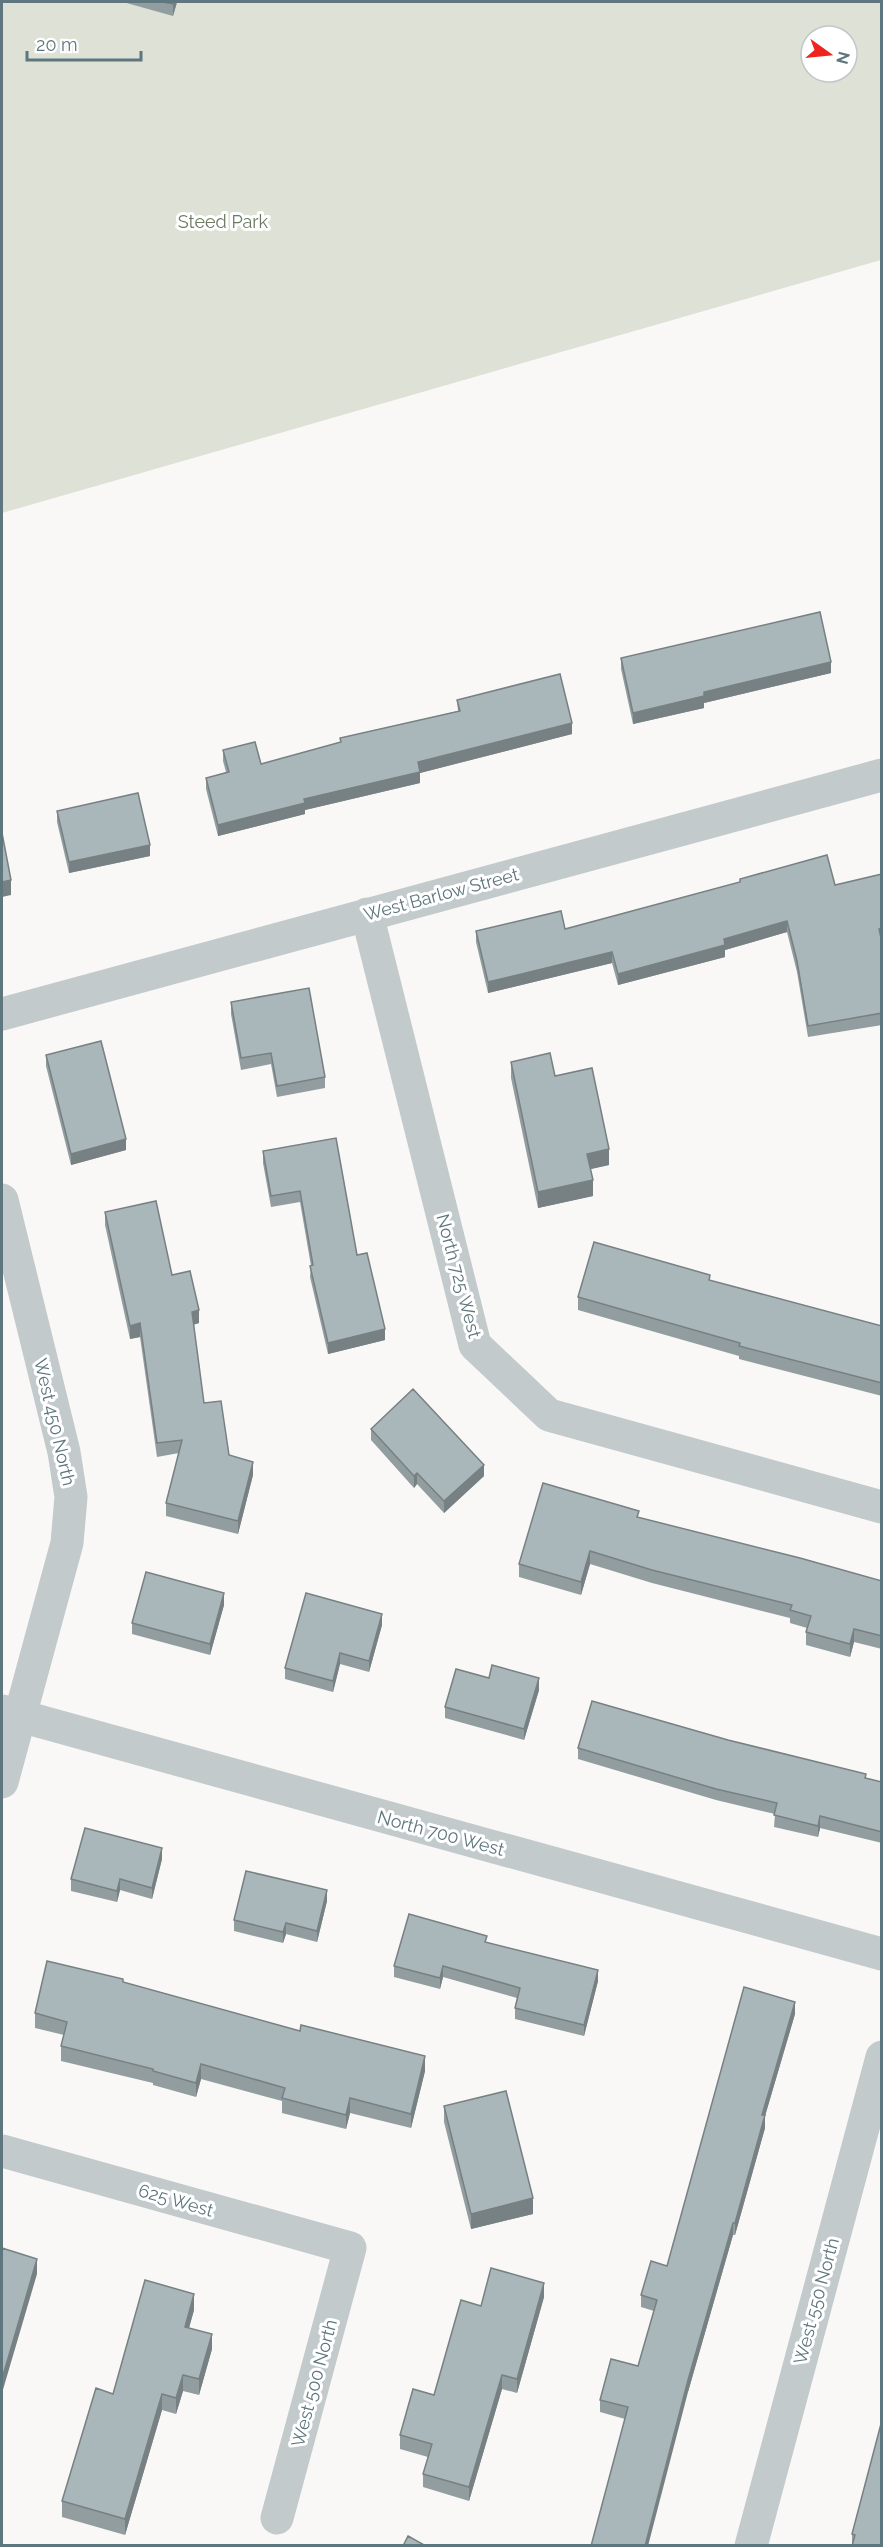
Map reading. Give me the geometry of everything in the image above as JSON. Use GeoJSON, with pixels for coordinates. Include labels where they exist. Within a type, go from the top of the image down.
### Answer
{"type":"FeatureCollection","features":[{"type":"Feature","properties":{"kind":"street","name":"West Barlow Street"},"geometry":{"type":"LineString","coordinates":[[2,1014],[882,775]]}},
{"type":"Feature","properties":{"kind":"street","name":"North 725 West"},"geometry":{"type":"LineString","coordinates":[[367,914],[475,1345],[549,1415],[882,1508]]}},
{"type":"Feature","properties":{"kind":"street","name":"West 450 North"},"geometry":{"type":"LineString","coordinates":[[2,1200],[64,1452],[71,1497],[67,1543],[10,1713],[2,1782]]}},
{"type":"Feature","properties":{"kind":"street","name":"North 700 West"},"geometry":{"type":"LineString","coordinates":[[10,1713],[882,1954]]}},
{"type":"Feature","properties":{"kind":"street","name":"West 550 North"},"geometry":{"type":"LineString","coordinates":[[751,2546],[882,2057]]}},
{"type":"Feature","properties":{"kind":"street","name":"625 West"},"geometry":{"type":"LineString","coordinates":[[2,2151],[350,2248]]}},
{"type":"Feature","properties":{"kind":"street","name":"West 500 North"},"geometry":{"type":"LineString","coordinates":[[278,2518],[350,2248]]}},
{"type":"Feature","properties":{"kind":"green space","name":"Steed Park"},"geometry":{"type":"Polygon","coordinates":[[[2,2],[881,2],[881,260],[2,513],[2,2]]]}},
{"type":"Feature","properties":{"kind":"building"},"geometry":{"type":"Polygon","coordinates":[[[820,612],[831,662],[704,692],[704,696],[633,713],[621,658],[820,612]]]}},
{"type":"Feature","properties":{"kind":"building"},"geometry":{"type":"Polygon","coordinates":[[[560,674],[572,723],[418,762],[420,772],[304,799],[305,803],[218,825],[206,778],[229,772],[223,750],[255,742],[261,764],[341,742],[340,738],[460,711],[457,700],[560,674]]]}},
{"type":"Feature","properties":{"kind":"building"},"geometry":{"type":"Polygon","coordinates":[[[138,793],[150,845],[69,862],[57,811],[138,793]]]}},
{"type":"Feature","properties":{"kind":"building"},"geometry":{"type":"Polygon","coordinates":[[[2,833],[11,880],[2,882],[2,833]]]}},
{"type":"Feature","properties":{"kind":"building"},"geometry":{"type":"Polygon","coordinates":[[[827,855],[835,885],[882,874],[882,928],[879,929],[882,943],[882,1013],[808,1026],[797,961],[787,921],[724,939],[725,945],[618,974],[612,952],[488,982],[476,931],[561,911],[565,929],[740,882],[740,879],[827,855]]]}},
{"type":"Feature","properties":{"kind":"building"},"geometry":{"type":"Polygon","coordinates":[[[309,988],[325,1077],[277,1086],[271,1053],[241,1058],[231,1002],[309,988]]]}},
{"type":"Feature","properties":{"kind":"building"},"geometry":{"type":"Polygon","coordinates":[[[101,1041],[126,1139],[71,1154],[46,1055],[101,1041]]]}},
{"type":"Feature","properties":{"kind":"building"},"geometry":{"type":"Polygon","coordinates":[[[550,1053],[555,1076],[592,1068],[609,1149],[587,1154],[593,1180],[538,1192],[511,1062],[550,1053]]]}},
{"type":"Feature","properties":{"kind":"building"},"geometry":{"type":"Polygon","coordinates":[[[336,1138],[357,1255],[367,1253],[385,1329],[328,1343],[310,1266],[313,1265],[300,1191],[271,1196],[263,1151],[336,1138]]]}},
{"type":"Feature","properties":{"kind":"building"},"geometry":{"type":"Polygon","coordinates":[[[156,1201],[172,1275],[190,1271],[199,1310],[192,1312],[204,1403],[221,1401],[229,1455],[253,1462],[238,1521],[166,1503],[182,1440],[157,1443],[140,1323],[130,1326],[105,1212],[156,1201]]]}},
{"type":"Feature","properties":{"kind":"building"},"geometry":{"type":"Polygon","coordinates":[[[594,1242],[710,1275],[709,1280],[882,1326],[882,1383],[739,1346],[740,1343],[578,1297],[594,1242]]]}},
{"type":"Feature","properties":{"kind":"building"},"geometry":{"type":"Polygon","coordinates":[[[413,1389],[484,1465],[444,1501],[417,1473],[414,1476],[371,1429],[413,1389]]]}},
{"type":"Feature","properties":{"kind":"building"},"geometry":{"type":"Polygon","coordinates":[[[543,1483],[639,1511],[637,1517],[882,1581],[882,1636],[854,1629],[850,1644],[806,1632],[811,1616],[790,1610],[792,1605],[652,1570],[590,1551],[581,1582],[519,1564],[543,1483]]]}},
{"type":"Feature","properties":{"kind":"building"},"geometry":{"type":"Polygon","coordinates":[[[146,1572],[224,1593],[210,1644],[132,1623],[146,1572]]]}},
{"type":"Feature","properties":{"kind":"building"},"geometry":{"type":"Polygon","coordinates":[[[306,1593],[382,1614],[369,1661],[340,1653],[333,1681],[285,1668],[306,1593]]]}},
{"type":"Feature","properties":{"kind":"building"},"geometry":{"type":"Polygon","coordinates":[[[492,1665],[539,1678],[524,1729],[445,1707],[456,1669],[489,1678],[492,1665]]]}},
{"type":"Feature","properties":{"kind":"building"},"geometry":{"type":"Polygon","coordinates":[[[592,1701],[728,1740],[866,1774],[865,1778],[882,1782],[882,1832],[820,1816],[818,1826],[774,1815],[777,1803],[716,1789],[578,1748],[592,1701]]]}},
{"type":"Feature","properties":{"kind":"building"},"geometry":{"type":"Polygon","coordinates":[[[85,1828],[162,1848],[152,1888],[120,1879],[117,1891],[71,1879],[85,1828]]]}},
{"type":"Feature","properties":{"kind":"building"},"geometry":{"type":"Polygon","coordinates":[[[246,1871],[327,1890],[317,1931],[286,1923],[283,1932],[234,1920],[246,1871]]]}},
{"type":"Feature","properties":{"kind":"building"},"geometry":{"type":"Polygon","coordinates":[[[409,1914],[487,1936],[485,1942],[598,1970],[584,2025],[515,2008],[520,1988],[443,1966],[440,1978],[394,1966],[409,1914]]]}},
{"type":"Feature","properties":{"kind":"building"},"geometry":{"type":"Polygon","coordinates":[[[47,1961],[123,1979],[123,1982],[300,2031],[301,2025],[425,2056],[411,2114],[350,2098],[346,2115],[282,2098],[285,2088],[201,2064],[196,2083],[153,2071],[153,2069],[61,2046],[67,2022],[35,2013],[47,1961]]]}},
{"type":"Feature","properties":{"kind":"building"},"geometry":{"type":"Polygon","coordinates":[[[744,1987],[795,2002],[762,2115],[765,2115],[688,2380],[645,2546],[591,2546],[628,2407],[600,2400],[611,2359],[638,2366],[657,2300],[641,2295],[651,2261],[667,2266],[744,1987]]]}},
{"type":"Feature","properties":{"kind":"building"},"geometry":{"type":"Polygon","coordinates":[[[506,2091],[533,2198],[471,2214],[444,2106],[506,2091]]]}},
{"type":"Feature","properties":{"kind":"building"},"geometry":{"type":"Polygon","coordinates":[[[2,2248],[37,2259],[2,2379],[2,2248]]]}},
{"type":"Feature","properties":{"kind":"building"},"geometry":{"type":"Polygon","coordinates":[[[491,2268],[544,2283],[517,2379],[502,2375],[469,2487],[423,2474],[432,2444],[400,2435],[413,2389],[434,2395],[461,2300],[481,2306],[491,2268]]]}},
{"type":"Feature","properties":{"kind":"building"},"geometry":{"type":"Polygon","coordinates":[[[145,2280],[194,2294],[185,2327],[212,2334],[199,2379],[183,2375],[176,2398],[162,2394],[125,2519],[62,2501],[96,2388],[113,2394],[145,2280]]]}},
{"type":"Feature","properties":{"kind":"building"},"geometry":{"type":"Polygon","coordinates":[[[882,2420],[882,2546],[852,2546],[855,2535],[852,2534],[882,2420]]]}},
{"type":"Feature","properties":{"kind":"building"},"geometry":{"type":"Polygon","coordinates":[[[408,2536],[426,2546],[403,2546],[408,2536]]]}}]}
